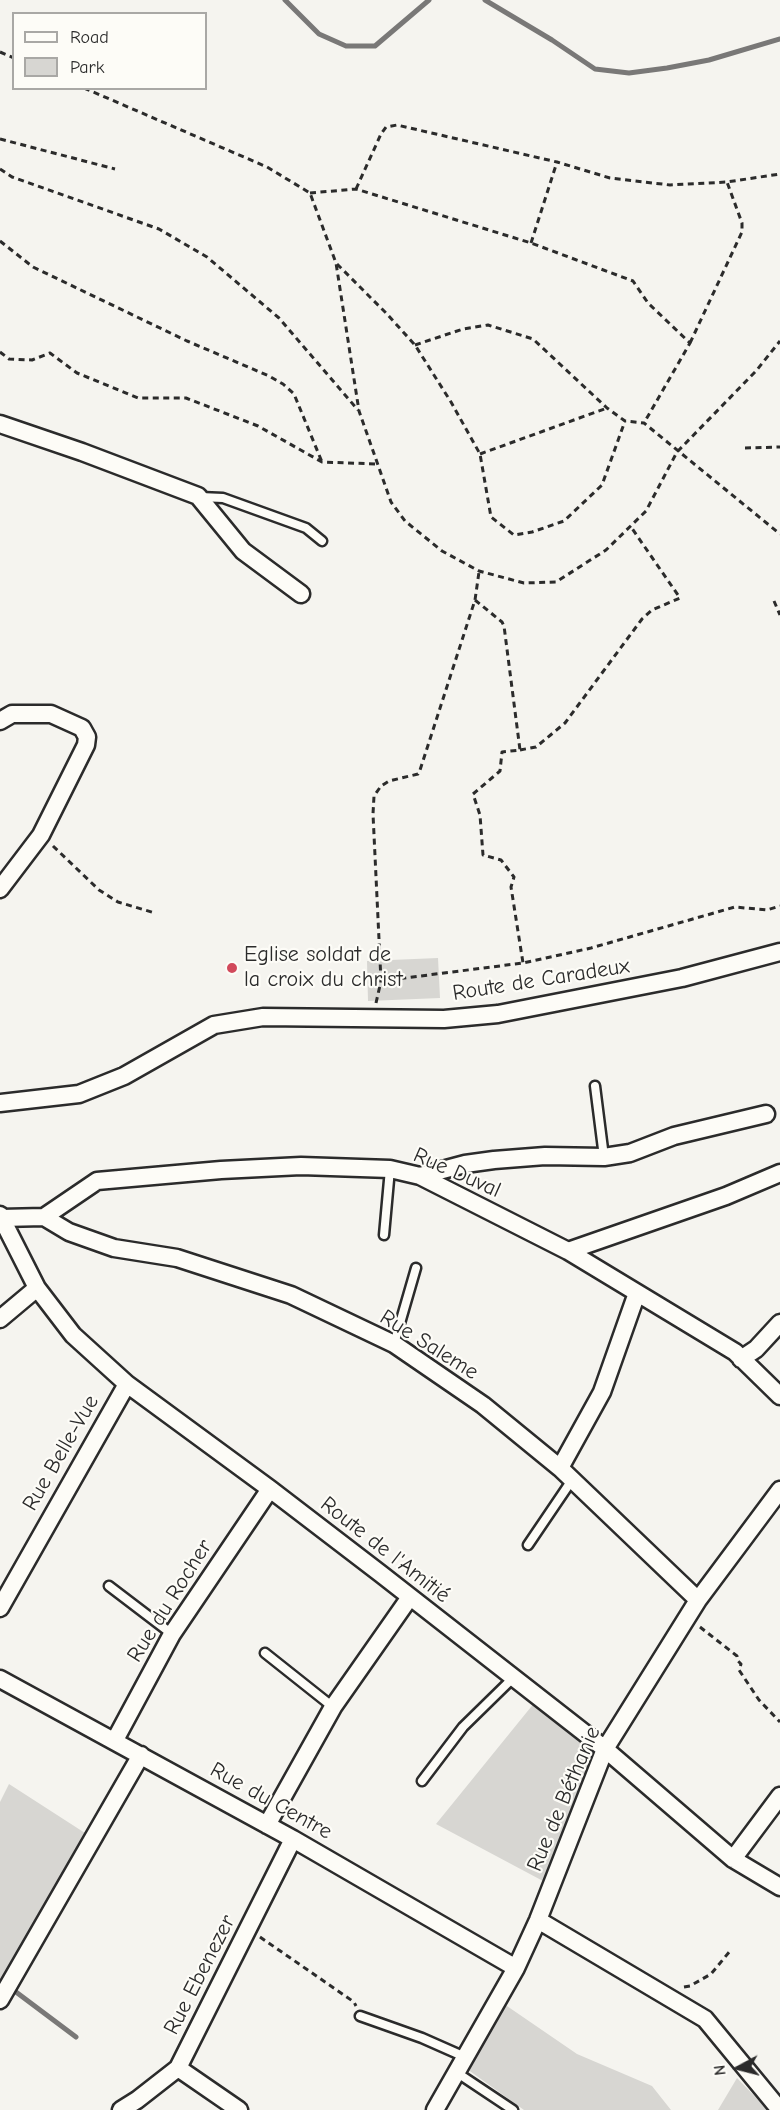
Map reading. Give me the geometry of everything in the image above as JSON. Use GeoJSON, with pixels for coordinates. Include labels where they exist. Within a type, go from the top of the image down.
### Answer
{"type":"FeatureCollection","features":[{"type":"Feature","properties":{"kind":"street"},"geometry":{"type":"LineString","coordinates":[[0,424],[198,496],[243,551],[301,594]]}},
{"type":"Feature","properties":{"kind":"street"},"geometry":{"type":"LineString","coordinates":[[0,722],[12,714],[51,714],[82,728],[87,737],[86,745],[41,835],[0,890]]}},
{"type":"Feature","properties":{"kind":"street","name":"Route de Caradeux"},"geometry":{"type":"LineString","coordinates":[[0,1103],[79,1094],[124,1076],[214,1025],[263,1017],[444,1019],[498,1014],[682,978],[780,952]]}},
{"type":"Feature","properties":{"kind":"street"},"geometry":{"type":"LineString","coordinates":[[420,1176],[465,1164],[494,1160],[545,1156],[604,1157],[630,1152],[674,1136],[766,1114]]}},
{"type":"Feature","properties":{"kind":"street","name":"Rue Duval"},"geometry":{"type":"LineString","coordinates":[[44,1217],[97,1181],[221,1170],[301,1166],[390,1169],[420,1176],[568,1251],[735,1352],[780,1396]]}},
{"type":"Feature","properties":{"kind":"street"},"geometry":{"type":"LineString","coordinates":[[568,1251],[726,1196],[780,1173]]}},
{"type":"Feature","properties":{"kind":"street"},"geometry":{"type":"LineString","coordinates":[[1,1216],[44,1217]]}},
{"type":"Feature","properties":{"kind":"street","name":"Route de l'Amitié"},"geometry":{"type":"LineString","coordinates":[[1,1216],[37,1288],[73,1335],[127,1384],[270,1489],[605,1749],[733,1858],[780,1887]]}},
{"type":"Feature","properties":{"kind":"street","name":"Rue Saleme"},"geometry":{"type":"LineString","coordinates":[[44,1217],[69,1233],[114,1248],[177,1258],[291,1295],[394,1344],[483,1406],[561,1468],[694,1606]]}},
{"type":"Feature","properties":{"kind":"street"},"geometry":{"type":"LineString","coordinates":[[0,1319],[37,1288]]}},
{"type":"Feature","properties":{"kind":"street"},"geometry":{"type":"LineString","coordinates":[[561,1468],[602,1392],[637,1293]]}},
{"type":"Feature","properties":{"kind":"street"},"geometry":{"type":"LineString","coordinates":[[741,1359],[756,1349],[780,1323]]}},
{"type":"Feature","properties":{"kind":"street","name":"Rue Belle-Vue"},"geometry":{"type":"LineString","coordinates":[[0,1608],[127,1384]]}},
{"type":"Feature","properties":{"kind":"street","name":"Rue du Rocher"},"geometry":{"type":"LineString","coordinates":[[115,1740],[172,1634],[270,1489]]}},
{"type":"Feature","properties":{"kind":"street","name":"Rue de Béthanie"},"geometry":{"type":"LineString","coordinates":[[435,2110],[516,1968],[538,1920],[605,1749],[694,1606],[780,1490]]}},
{"type":"Feature","properties":{"kind":"street"},"geometry":{"type":"LineString","coordinates":[[267,1825],[333,1707],[410,1597]]}},
{"type":"Feature","properties":{"kind":"street","name":"Rue du Centre"},"geometry":{"type":"LineString","coordinates":[[0,1679],[293,1839],[516,1968]]}},
{"type":"Feature","properties":{"kind":"street"},"geometry":{"type":"LineString","coordinates":[[0,2000],[141,1755]]}},
{"type":"Feature","properties":{"kind":"street"},"geometry":{"type":"LineString","coordinates":[[733,1858],[780,1797]]}},
{"type":"Feature","properties":{"kind":"street","name":"Rue Ebenezer"},"geometry":{"type":"LineString","coordinates":[[121,2110],[178,2068],[293,1839]]}},
{"type":"Feature","properties":{"kind":"street"},"geometry":{"type":"LineString","coordinates":[[538,1920],[705,2019],[780,2110]]}},
{"type":"Feature","properties":{"kind":"street"},"geometry":{"type":"LineString","coordinates":[[178,2068],[238,2110]]}},
{"type":"Feature","properties":{"kind":"lane"},"geometry":{"type":"LineString","coordinates":[[198,496],[223,498],[306,528],[322,540]]}},
{"type":"Feature","properties":{"kind":"lane"},"geometry":{"type":"LineString","coordinates":[[595,1086],[604,1157]]}},
{"type":"Feature","properties":{"kind":"lane"},"geometry":{"type":"LineString","coordinates":[[384,1235],[390,1169]]}},
{"type":"Feature","properties":{"kind":"lane"},"geometry":{"type":"LineString","coordinates":[[394,1344],[416,1268]]}},
{"type":"Feature","properties":{"kind":"lane"},"geometry":{"type":"LineString","coordinates":[[528,1545],[572,1480]]}},
{"type":"Feature","properties":{"kind":"lane"},"geometry":{"type":"LineString","coordinates":[[109,1586],[172,1634]]}},
{"type":"Feature","properties":{"kind":"lane"},"geometry":{"type":"LineString","coordinates":[[265,1653],[333,1707]]}},
{"type":"Feature","properties":{"kind":"lane"},"geometry":{"type":"LineString","coordinates":[[422,1781],[463,1727],[513,1678]]}},
{"type":"Feature","properties":{"kind":"lane"},"geometry":{"type":"LineString","coordinates":[[360,2016],[422,2037],[465,2057]]}},
{"type":"Feature","properties":{"kind":"lane"},"geometry":{"type":"LineString","coordinates":[[456,2072],[513,2110]]}},
{"type":"Feature","properties":{"kind":"path"},"geometry":{"type":"LineString","coordinates":[[89,90],[267,167],[310,192],[356,189],[531,243],[633,281],[648,303],[690,343]]}},
{"type":"Feature","properties":{"kind":"path"},"geometry":{"type":"LineString","coordinates":[[356,189],[381,134],[387,127],[397,125],[557,162],[610,178],[670,185],[727,182],[780,174]]}},
{"type":"Feature","properties":{"kind":"path"},"geometry":{"type":"LineString","coordinates":[[0,138],[115,169]]}},
{"type":"Feature","properties":{"kind":"path"},"geometry":{"type":"LineString","coordinates":[[531,243],[557,162]]}},
{"type":"Feature","properties":{"kind":"path"},"geometry":{"type":"LineString","coordinates":[[0,169],[12,177],[159,229],[207,257],[279,318],[359,411]]}},
{"type":"Feature","properties":{"kind":"path"},"geometry":{"type":"LineString","coordinates":[[644,423],[690,343],[742,232],[742,223],[727,182]]}},
{"type":"Feature","properties":{"kind":"path"},"geometry":{"type":"LineString","coordinates":[[310,192],[336,263],[359,411],[376,465],[392,502],[405,521],[442,551],[479,571],[524,582],[556,582],[606,550],[646,511],[677,452],[756,371],[780,341]]}},
{"type":"Feature","properties":{"kind":"path"},"geometry":{"type":"LineString","coordinates":[[0,241],[33,267],[283,384],[294,394],[322,462]]}},
{"type":"Feature","properties":{"kind":"path"},"geometry":{"type":"LineString","coordinates":[[336,263],[415,345],[480,454],[491,517],[514,535],[532,532],[564,521],[602,485],[625,421]]}},
{"type":"Feature","properties":{"kind":"path"},"geometry":{"type":"LineString","coordinates":[[415,345],[463,329],[488,325],[533,339],[607,408],[625,421],[644,423],[780,534]]}},
{"type":"Feature","properties":{"kind":"path"},"geometry":{"type":"LineString","coordinates":[[0,352],[9,359],[32,360],[50,353],[78,373],[138,398],[186,398],[258,426],[322,462],[376,465]]}},
{"type":"Feature","properties":{"kind":"path"},"geometry":{"type":"LineString","coordinates":[[480,454],[607,408]]}},
{"type":"Feature","properties":{"kind":"path"},"geometry":{"type":"LineString","coordinates":[[745,448],[780,447]]}},
{"type":"Feature","properties":{"kind":"path"},"geometry":{"type":"LineString","coordinates":[[523,963],[511,887],[514,877],[501,860],[483,855],[480,815],[473,794],[500,771],[502,752],[536,747],[565,723],[642,619],[652,610],[680,598],[630,527]]}},
{"type":"Feature","properties":{"kind":"path"},"geometry":{"type":"LineString","coordinates":[[372,1019],[381,981],[374,796],[381,786],[389,781],[418,774],[420,770],[475,600],[479,571]]}},
{"type":"Feature","properties":{"kind":"path"},"geometry":{"type":"LineString","coordinates":[[475,600],[504,626],[520,750]]}},
{"type":"Feature","properties":{"kind":"path"},"geometry":{"type":"LineString","coordinates":[[774,601],[780,615]]}},
{"type":"Feature","properties":{"kind":"path"},"geometry":{"type":"LineString","coordinates":[[41,835],[99,890],[118,902],[154,913]]}},
{"type":"Feature","properties":{"kind":"path"},"geometry":{"type":"LineString","coordinates":[[381,981],[523,963],[591,948],[735,907],[767,910],[780,906]]}},
{"type":"Feature","properties":{"kind":"path"},"geometry":{"type":"LineString","coordinates":[[694,1606],[702,1630],[737,1656],[741,1664],[739,1670],[759,1700],[780,1722]]}},
{"type":"Feature","properties":{"kind":"path"},"geometry":{"type":"LineString","coordinates":[[248,1929],[354,2002],[360,2016]]}},
{"type":"Feature","properties":{"kind":"path"},"geometry":{"type":"LineString","coordinates":[[658,1990],[690,1986],[711,1974],[730,1951]]}},
{"type":"Feature","properties":{"kind":"green space"},"geometry":{"type":"Polygon","coordinates":[[[438,958],[440,998],[368,1001],[367,961],[438,958]]]}},
{"type":"Feature","properties":{"kind":"green space"},"geometry":{"type":"Polygon","coordinates":[[[535,1702],[598,1756],[543,1881],[436,1824],[535,1702]]]}},
{"type":"Feature","properties":{"kind":"green space"},"geometry":{"type":"Polygon","coordinates":[[[9,1784],[85,1833],[0,1986],[0,1802],[9,1784]]]}},
{"type":"Feature","properties":{"kind":"green space"},"geometry":{"type":"Polygon","coordinates":[[[504,2004],[577,2054],[652,2086],[671,2110],[524,2110],[467,2069],[504,2004]]]}},
{"type":"Feature","properties":{"kind":"green space"},"geometry":{"type":"Polygon","coordinates":[[[737,2078],[768,2110],[718,2110],[737,2078]]]}},
{"type":"Feature","properties":{"kind":"waterway"},"geometry":{"type":"LineString","coordinates":[[285,0],[319,34],[346,46],[375,46],[429,0]]}},
{"type":"Feature","properties":{"kind":"waterway"},"geometry":{"type":"LineString","coordinates":[[485,0],[595,69],[629,73],[667,68],[709,60],[780,39]]}},
{"type":"Feature","properties":{"kind":"waterway"},"geometry":{"type":"LineString","coordinates":[[0,1983],[8,1986],[76,2037]]}},
{"type":"Feature","properties":{"kind":"place","name":"Eglise soldat de la croix du christ"},"geometry":{"type":"Point","coordinates":[232,968]}}]}
